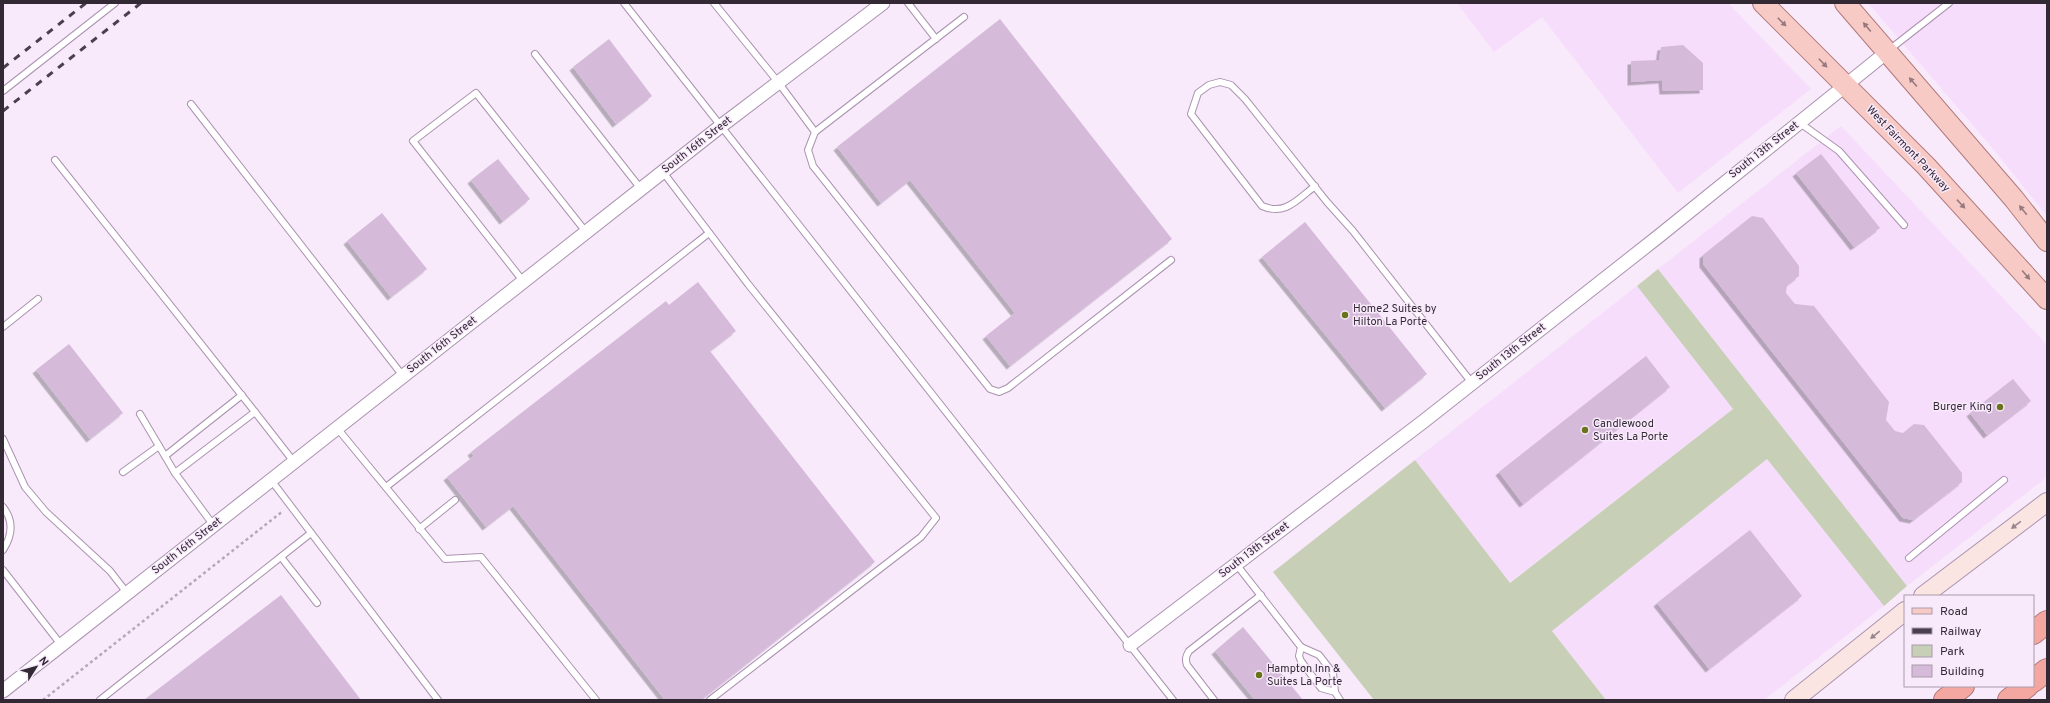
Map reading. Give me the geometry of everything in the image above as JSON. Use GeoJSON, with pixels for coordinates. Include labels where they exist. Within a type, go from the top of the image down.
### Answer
{"type":"FeatureCollection","features":[{"type":"Feature","properties":{"kind":"highway"},"geometry":{"type":"LineString","coordinates":[[2034,632],[2047,622]]}},
{"type":"Feature","properties":{"kind":"highway"},"geometry":{"type":"LineString","coordinates":[[2034,680],[2047,670]]}},
{"type":"Feature","properties":{"kind":"highway"},"geometry":{"type":"LineString","coordinates":[[1945,700],[1962,687]]}},
{"type":"Feature","properties":{"kind":"highway"},"geometry":{"type":"LineString","coordinates":[[2009,700],[2026,687]]}},
{"type":"Feature","properties":{"kind":"main road","name":"West Fairmont Parkway"},"geometry":{"type":"LineString","coordinates":[[1763,3],[1926,166],[2047,299]]}},
{"type":"Feature","properties":{"kind":"main road"},"geometry":{"type":"LineString","coordinates":[[1845,3],[2014,199],[2047,241]]}},
{"type":"Feature","properties":{"kind":"main road"},"geometry":{"type":"LineString","coordinates":[[1924,595],[2047,502]]}},
{"type":"Feature","properties":{"kind":"main road"},"geometry":{"type":"LineString","coordinates":[[1794,700],[1904,612]]}},
{"type":"Feature","properties":{"kind":"street","name":"South 16th Street"},"geometry":{"type":"LineString","coordinates":[[3,691],[720,126],[883,3]]}},
{"type":"Feature","properties":{"kind":"street","name":"South 13th Street"},"geometry":{"type":"LineString","coordinates":[[1130,645],[1472,383],[1887,52]]}},
{"type":"Feature","properties":{"kind":"lane"},"geometry":{"type":"LineString","coordinates":[[3,91],[116,3]]}},
{"type":"Feature","properties":{"kind":"lane"},"geometry":{"type":"LineString","coordinates":[[624,3],[1173,700]]}},
{"type":"Feature","properties":{"kind":"lane"},"geometry":{"type":"LineString","coordinates":[[714,3],[778,82],[815,132]]}},
{"type":"Feature","properties":{"kind":"lane"},"geometry":{"type":"LineString","coordinates":[[908,3],[936,39]]}},
{"type":"Feature","properties":{"kind":"lane"},"geometry":{"type":"LineString","coordinates":[[1887,52],[1949,3]]}},
{"type":"Feature","properties":{"kind":"lane"},"geometry":{"type":"LineString","coordinates":[[964,18],[815,132],[808,150],[813,166],[990,389],[999,392],[1008,388],[1171,260]]}},
{"type":"Feature","properties":{"kind":"lane"},"geometry":{"type":"LineString","coordinates":[[535,54],[641,189]]}},
{"type":"Feature","properties":{"kind":"lane"},"geometry":{"type":"LineString","coordinates":[[1315,186],[1293,204],[1281,209],[1272,210],[1262,206],[1191,114],[1198,93],[1210,85],[1220,82],[1231,85],[1245,99],[1353,231],[1472,383]]}},
{"type":"Feature","properties":{"kind":"lane"},"geometry":{"type":"LineString","coordinates":[[524,281],[413,141],[476,93],[586,232]]}},
{"type":"Feature","properties":{"kind":"lane"},"geometry":{"type":"LineString","coordinates":[[191,104],[403,376]]}},
{"type":"Feature","properties":{"kind":"lane"},"geometry":{"type":"LineString","coordinates":[[1800,122],[1839,151],[1904,226]]}},
{"type":"Feature","properties":{"kind":"lane"},"geometry":{"type":"LineString","coordinates":[[55,160],[256,412],[294,462]]}},
{"type":"Feature","properties":{"kind":"lane"},"geometry":{"type":"LineString","coordinates":[[663,172],[748,284],[936,518],[920,537],[754,668],[710,700]]}},
{"type":"Feature","properties":{"kind":"lane"},"geometry":{"type":"LineString","coordinates":[[386,487],[709,233]]}},
{"type":"Feature","properties":{"kind":"lane"},"geometry":{"type":"LineString","coordinates":[[3,327],[38,299]]}},
{"type":"Feature","properties":{"kind":"lane"},"geometry":{"type":"LineString","coordinates":[[164,456],[242,396]]}},
{"type":"Feature","properties":{"kind":"lane"},"geometry":{"type":"LineString","coordinates":[[175,473],[256,412]]}},
{"type":"Feature","properties":{"kind":"lane"},"geometry":{"type":"LineString","coordinates":[[140,414],[175,473],[214,526]]}},
{"type":"Feature","properties":{"kind":"lane"},"geometry":{"type":"LineString","coordinates":[[337,428],[445,559],[481,557],[596,700]]}},
{"type":"Feature","properties":{"kind":"lane"},"geometry":{"type":"LineString","coordinates":[[3,439],[26,487],[46,512],[110,570],[127,593]]}},
{"type":"Feature","properties":{"kind":"lane"},"geometry":{"type":"LineString","coordinates":[[124,472],[159,446]]}},
{"type":"Feature","properties":{"kind":"lane"},"geometry":{"type":"LineString","coordinates":[[270,480],[438,700]]}},
{"type":"Feature","properties":{"kind":"lane"},"geometry":{"type":"LineString","coordinates":[[1909,558],[2004,480]]}},
{"type":"Feature","properties":{"kind":"lane"},"geometry":{"type":"LineString","coordinates":[[419,529],[455,500]]}},
{"type":"Feature","properties":{"kind":"lane"},"geometry":{"type":"LineString","coordinates":[[3,507],[10,523],[10,538],[3,550]]}},
{"type":"Feature","properties":{"kind":"lane"},"geometry":{"type":"LineString","coordinates":[[100,700],[311,533]]}},
{"type":"Feature","properties":{"kind":"lane"},"geometry":{"type":"LineString","coordinates":[[281,557],[317,603]]}},
{"type":"Feature","properties":{"kind":"lane"},"geometry":{"type":"LineString","coordinates":[[1236,564],[1301,647],[1319,655],[1333,673],[1335,692],[1340,700]]}},
{"type":"Feature","properties":{"kind":"lane"},"geometry":{"type":"LineString","coordinates":[[3,570],[62,646]]}},
{"type":"Feature","properties":{"kind":"lane"},"geometry":{"type":"LineString","coordinates":[[1214,700],[1187,665],[1185,661],[1186,655],[1189,651],[1261,595]]}},
{"type":"Feature","properties":{"kind":"lane"},"geometry":{"type":"LineString","coordinates":[[1301,647],[1299,656],[1301,661],[1321,688],[1335,692]]}},
{"type":"Feature","properties":{"kind":"path"},"geometry":{"type":"LineString","coordinates":[[43,700],[290,506]]}},
{"type":"Feature","properties":{"kind":"shaded area"},"geometry":{"type":"Polygon","coordinates":[[[1457,3],[1728,3],[1811,89],[1678,193],[1542,17],[1494,52],[1457,3]]]}},
{"type":"Feature","properties":{"kind":"shaded area"},"geometry":{"type":"Polygon","coordinates":[[[1868,3],[2047,3],[2047,216],[1995,151],[1868,3]]]}},
{"type":"Feature","properties":{"kind":"shaded area"},"geometry":{"type":"Polygon","coordinates":[[[1841,126],[2047,345],[2047,477],[1907,586],[1658,269],[1841,126]]]}},
{"type":"Feature","properties":{"kind":"shaded area"},"geometry":{"type":"Polygon","coordinates":[[[1637,286],[1733,409],[1509,583],[1415,460],[1637,286]]]}},
{"type":"Feature","properties":{"kind":"shaded area"},"geometry":{"type":"Polygon","coordinates":[[[1767,459],[1884,606],[1764,700],[1606,700],[1552,631],[1767,459]]]}},
{"type":"Feature","properties":{"kind":"green space"},"geometry":{"type":"Polygon","coordinates":[[[1658,269],[1907,586],[1884,606],[1767,459],[1552,631],[1606,700],[1374,700],[1273,572],[1415,460],[1510,583],[1733,409],[1637,286],[1658,269]]]}},
{"type":"Feature","properties":{"kind":"building"},"geometry":{"type":"Polygon","coordinates":[[[1000,19],[1172,239],[1010,366],[986,336],[1015,313],[910,180],[881,203],[837,147],[1000,19]]]}},
{"type":"Feature","properties":{"kind":"building"},"geometry":{"type":"Polygon","coordinates":[[[609,39],[652,96],[616,124],[573,67],[609,39]]]}},
{"type":"Feature","properties":{"kind":"building"},"geometry":{"type":"Polygon","coordinates":[[[1683,45],[1703,63],[1703,90],[1663,91],[1662,80],[1631,82],[1631,61],[1659,60],[1661,47],[1683,45]]]}},
{"type":"Feature","properties":{"kind":"building"},"geometry":{"type":"Polygon","coordinates":[[[1821,154],[1880,228],[1854,247],[1796,173],[1821,154]]]}},
{"type":"Feature","properties":{"kind":"building"},"geometry":{"type":"Polygon","coordinates":[[[498,159],[530,199],[503,221],[471,180],[498,159]]]}},
{"type":"Feature","properties":{"kind":"building"},"geometry":{"type":"Polygon","coordinates":[[[382,213],[427,269],[391,297],[347,241],[382,213]]]}},
{"type":"Feature","properties":{"kind":"building"},"geometry":{"type":"Polygon","coordinates":[[[1752,216],[1763,218],[1799,266],[1799,276],[1787,285],[1786,293],[1795,304],[1814,306],[1889,402],[1886,420],[1895,431],[1903,433],[1914,424],[1924,425],[1962,473],[1962,482],[1913,520],[1903,518],[1703,264],[1703,255],[1752,216]]]}},
{"type":"Feature","properties":{"kind":"building","name":"Home2 Suites by Hilton La Porte"},"geometry":{"type":"Polygon","coordinates":[[[1305,222],[1427,374],[1385,408],[1262,257],[1305,222]]]}},
{"type":"Feature","properties":{"kind":"building"},"geometry":{"type":"Polygon","coordinates":[[[698,282],[736,331],[710,351],[875,562],[701,700],[665,700],[513,506],[486,527],[447,477],[474,456],[471,452],[666,301],[669,305],[698,282]]]}},
{"type":"Feature","properties":{"kind":"building"},"geometry":{"type":"Polygon","coordinates":[[[69,344],[123,413],[90,439],[36,370],[69,344]]]}},
{"type":"Feature","properties":{"kind":"building","name":"Candlewood Suites La Porte"},"geometry":{"type":"Polygon","coordinates":[[[1646,356],[1670,387],[1523,504],[1499,472],[1646,356]]]}},
{"type":"Feature","properties":{"kind":"building","name":"Burger King"},"geometry":{"type":"Polygon","coordinates":[[[2013,379],[2031,401],[1987,435],[1970,413],[2013,379]]]}},
{"type":"Feature","properties":{"kind":"building"},"geometry":{"type":"Polygon","coordinates":[[[1750,530],[1802,596],[1709,669],[1657,603],[1750,530]]]}},
{"type":"Feature","properties":{"kind":"building"},"geometry":{"type":"Polygon","coordinates":[[[281,595],[361,700],[144,700],[281,595]]]}},
{"type":"Feature","properties":{"kind":"building","name":"Hampton Inn & Suites La Porte"},"geometry":{"type":"Polygon","coordinates":[[[1243,627],[1303,700],[1255,700],[1215,651],[1243,627]]]}},
{"type":"Feature","properties":{"kind":"railway"},"geometry":{"type":"LineString","coordinates":[[3,68],[86,3]]}},
{"type":"Feature","properties":{"kind":"railway"},"geometry":{"type":"LineString","coordinates":[[3,111],[141,3]]}},
{"type":"Feature","properties":{"kind":"place","name":"Home2 Suites by Hilton La Porte"},"geometry":{"type":"Point","coordinates":[1345,315]}},
{"type":"Feature","properties":{"kind":"place","name":"Burger King"},"geometry":{"type":"Point","coordinates":[2000,407]}},
{"type":"Feature","properties":{"kind":"place","name":"Candlewood Suites La Porte"},"geometry":{"type":"Point","coordinates":[1585,430]}},
{"type":"Feature","properties":{"kind":"place","name":"Hampton Inn & Suites La Porte"},"geometry":{"type":"Point","coordinates":[1259,675]}}]}
